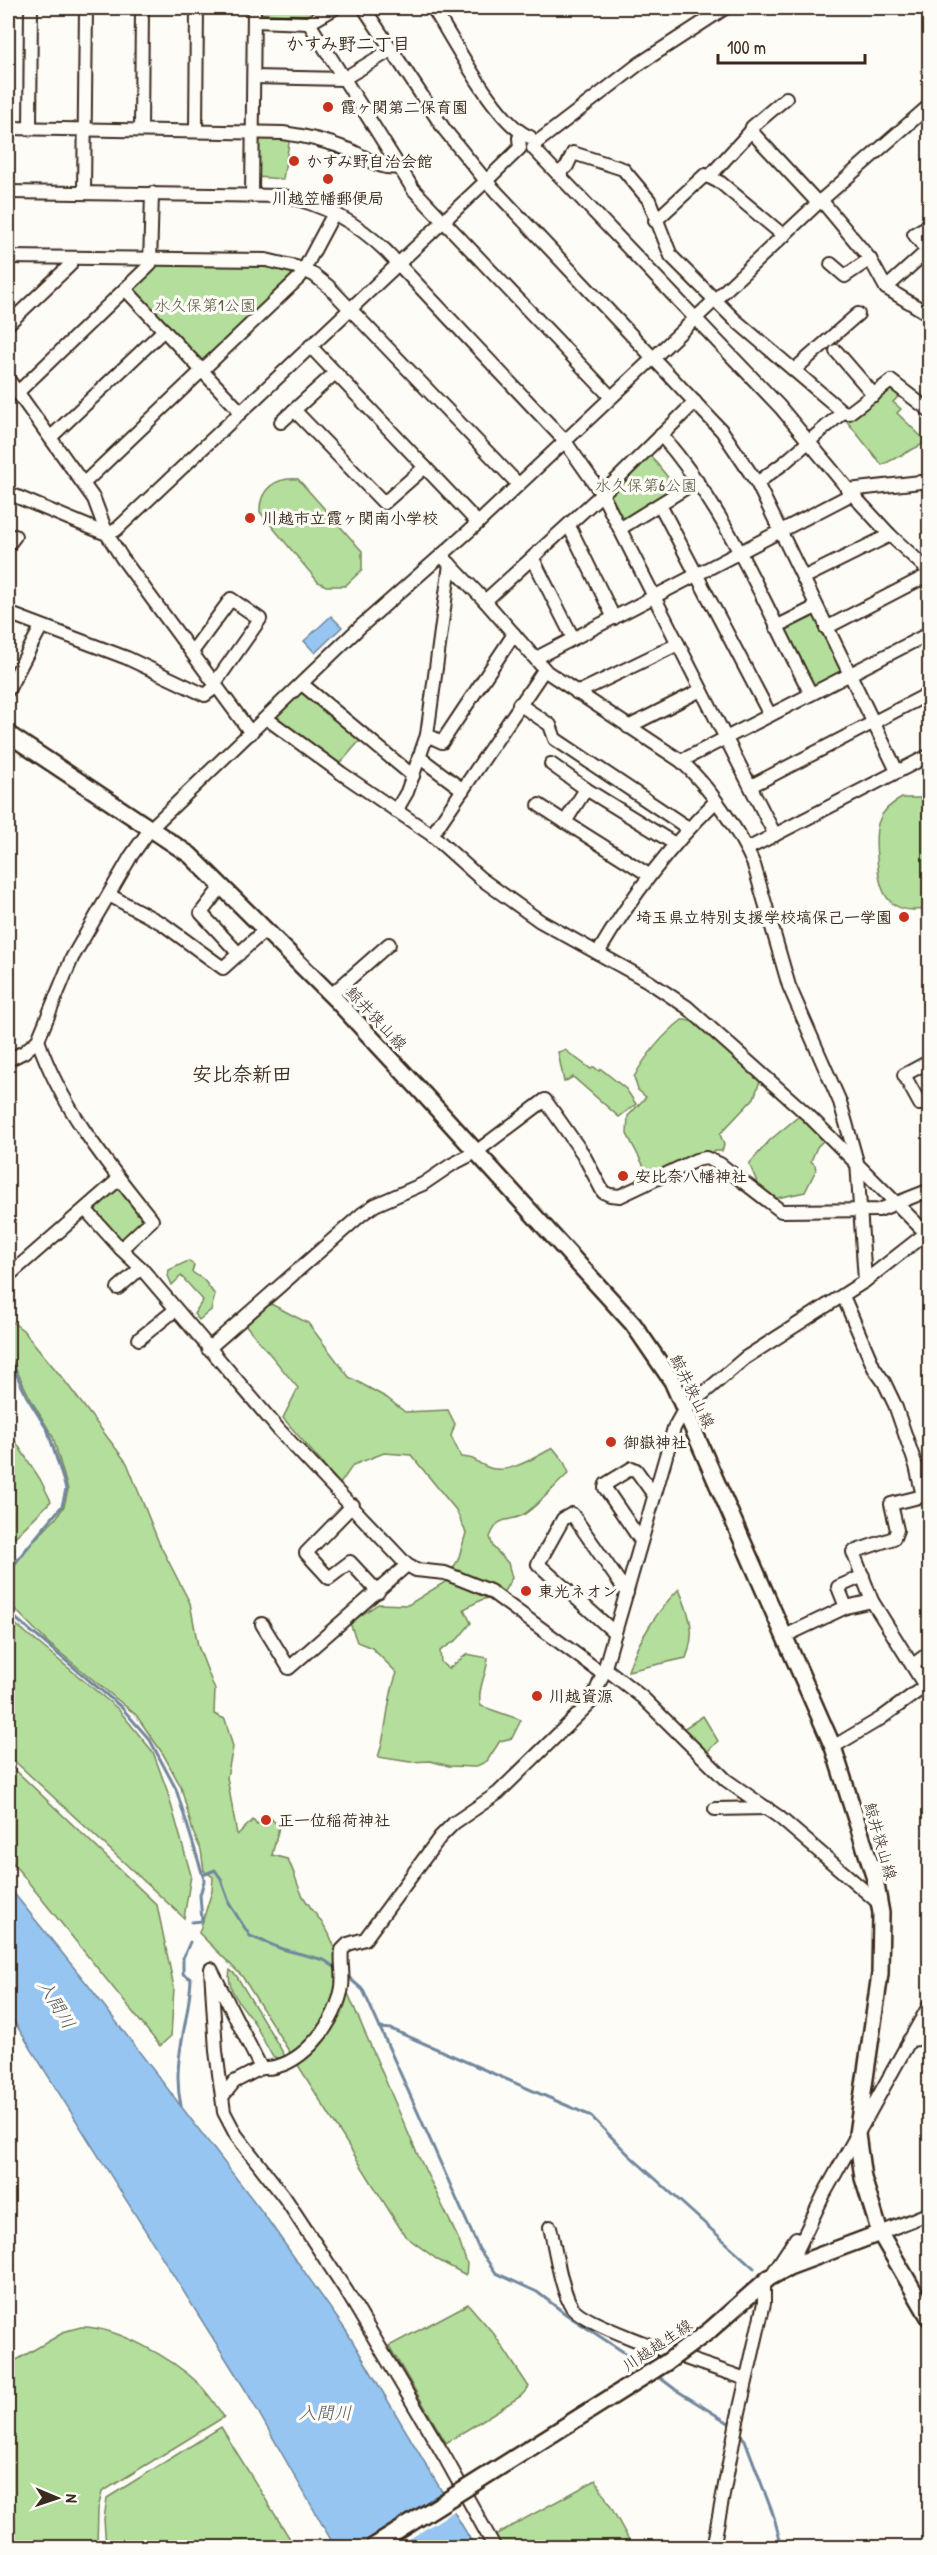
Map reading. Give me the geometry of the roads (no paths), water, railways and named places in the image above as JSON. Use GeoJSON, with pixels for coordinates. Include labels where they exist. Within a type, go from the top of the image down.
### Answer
{"type":"FeatureCollection","features":[{"type":"Feature","properties":{"kind":"main road","name":"鯨井狭山線"},"geometry":{"type":"LineString","coordinates":[[8,734],[190,855],[331,995],[476,1152],[633,1324],[672,1381],[833,1747],[869,1858],[880,1904],[880,1974],[857,2134],[863,2178],[880,2233]]}},
{"type":"Feature","properties":{"kind":"main road","name":"川越越生線"},"geometry":{"type":"LineString","coordinates":[[371,2547],[667,2362],[709,2331],[767,2281],[789,2267],[880,2233]]}},
{"type":"Feature","properties":{"kind":"main road"},"geometry":{"type":"LineString","coordinates":[[880,2233],[930,2319]]}},
{"type":"Feature","properties":{"kind":"street"},"geometry":{"type":"LineString","coordinates":[[30,128],[31,8]]}},
{"type":"Feature","properties":{"kind":"street"},"geometry":{"type":"LineString","coordinates":[[84,192],[87,8]]}},
{"type":"Feature","properties":{"kind":"street"},"geometry":{"type":"LineString","coordinates":[[141,130],[142,8]]}},
{"type":"Feature","properties":{"kind":"street"},"geometry":{"type":"LineString","coordinates":[[196,130],[198,8]]}},
{"type":"Feature","properties":{"kind":"street"},"geometry":{"type":"LineString","coordinates":[[252,195],[254,8]]}},
{"type":"Feature","properties":{"kind":"street"},"geometry":{"type":"LineString","coordinates":[[254,21],[309,23],[335,8]]}},
{"type":"Feature","properties":{"kind":"street"},"geometry":{"type":"LineString","coordinates":[[364,8],[444,129],[486,181],[722,431],[756,483],[897,771]]}},
{"type":"Feature","properties":{"kind":"street"},"geometry":{"type":"LineString","coordinates":[[433,8],[494,105],[523,135],[531,137],[535,146],[558,174],[780,407],[850,492],[890,535],[928,570],[826,628]]}},
{"type":"Feature","properties":{"kind":"street"},"geometry":{"type":"LineString","coordinates":[[8,493],[107,534],[116,530],[520,148],[535,146],[639,64],[725,8]]}},
{"type":"Feature","properties":{"kind":"street"},"geometry":{"type":"LineString","coordinates":[[309,23],[413,189],[611,397]]}},
{"type":"Feature","properties":{"kind":"street"},"geometry":{"type":"LineString","coordinates":[[254,77],[343,79],[391,50]]}},
{"type":"Feature","properties":{"kind":"street"},"geometry":{"type":"LineString","coordinates":[[709,177],[752,127],[786,98]]}},
{"type":"Feature","properties":{"kind":"street"},"geometry":{"type":"LineString","coordinates":[[8,1060],[24,1052],[38,1040],[63,976],[131,856],[152,828],[360,627],[446,560],[477,523],[564,440],[820,202],[930,105]]}},
{"type":"Feature","properties":{"kind":"street"},"geometry":{"type":"LineString","coordinates":[[8,128],[252,131],[313,138],[355,152],[377,165],[399,167]]}},
{"type":"Feature","properties":{"kind":"street"},"geometry":{"type":"LineString","coordinates":[[751,130],[820,202],[870,259],[886,288],[930,315]]}},
{"type":"Feature","properties":{"kind":"street"},"geometry":{"type":"LineString","coordinates":[[520,148],[519,138],[523,135]]}},
{"type":"Feature","properties":{"kind":"street"},"geometry":{"type":"LineString","coordinates":[[558,174],[567,166],[573,153],[623,169],[645,194],[671,256],[768,349],[843,412],[849,413],[891,381],[930,411]]}},
{"type":"Feature","properties":{"kind":"street"},"geometry":{"type":"LineString","coordinates":[[655,220],[705,175],[721,183],[784,236]]}},
{"type":"Feature","properties":{"kind":"street"},"geometry":{"type":"LineString","coordinates":[[8,192],[252,195],[300,200],[334,213],[363,231],[398,264],[564,440],[602,495],[621,528],[700,690],[775,835]]}},
{"type":"Feature","properties":{"kind":"street"},"geometry":{"type":"LineString","coordinates":[[18,392],[150,265],[152,193]]}},
{"type":"Feature","properties":{"kind":"street"},"geometry":{"type":"LineString","coordinates":[[84,483],[304,271],[334,213]]}},
{"type":"Feature","properties":{"kind":"street"},"geometry":{"type":"LineString","coordinates":[[886,288],[928,252],[914,234],[930,225]]}},
{"type":"Feature","properties":{"kind":"street"},"geometry":{"type":"LineString","coordinates":[[8,257],[266,260],[291,265],[322,280],[352,308],[518,484]]}},
{"type":"Feature","properties":{"kind":"street"},"geometry":{"type":"LineString","coordinates":[[8,324],[70,265],[70,258]]}},
{"type":"Feature","properties":{"kind":"street"},"geometry":{"type":"LineString","coordinates":[[831,264],[845,276],[870,259]]}},
{"type":"Feature","properties":{"kind":"street"},"geometry":{"type":"LineString","coordinates":[[125,290],[241,412]]}},
{"type":"Feature","properties":{"kind":"street"},"geometry":{"type":"LineString","coordinates":[[795,370],[858,314]]}},
{"type":"Feature","properties":{"kind":"street"},"geometry":{"type":"LineString","coordinates":[[51,437],[164,330]]}},
{"type":"Feature","properties":{"kind":"street"},"geometry":{"type":"LineString","coordinates":[[310,346],[477,523]]}},
{"type":"Feature","properties":{"kind":"street"},"geometry":{"type":"LineString","coordinates":[[836,351],[874,395]]}},
{"type":"Feature","properties":{"kind":"street"},"geometry":{"type":"LineString","coordinates":[[281,422],[335,373]]}},
{"type":"Feature","properties":{"kind":"street"},"geometry":{"type":"LineString","coordinates":[[8,379],[84,483],[97,505],[107,534],[122,558],[251,733]]}},
{"type":"Feature","properties":{"kind":"street"},"geometry":{"type":"LineString","coordinates":[[485,601],[602,495],[695,402]]}},
{"type":"Feature","properties":{"kind":"street"},"geometry":{"type":"LineString","coordinates":[[294,410],[384,503],[425,467]]}},
{"type":"Feature","properties":{"kind":"street"},"geometry":{"type":"LineString","coordinates":[[756,483],[843,412]]}},
{"type":"Feature","properties":{"kind":"street"},"geometry":{"type":"LineString","coordinates":[[661,435],[697,481],[740,553],[811,694]]}},
{"type":"Feature","properties":{"kind":"street"},"geometry":{"type":"LineString","coordinates":[[621,528],[697,481]]}},
{"type":"Feature","properties":{"kind":"street"},"geometry":{"type":"LineString","coordinates":[[536,658],[655,598],[696,574],[780,533],[850,492],[930,481]]}},
{"type":"Feature","properties":{"kind":"street"},"geometry":{"type":"LineString","coordinates":[[660,505],[770,715]]}},
{"type":"Feature","properties":{"kind":"street"},"geometry":{"type":"LineString","coordinates":[[569,526],[614,618]]}},
{"type":"Feature","properties":{"kind":"street"},"geometry":{"type":"LineString","coordinates":[[802,579],[890,535]]}},
{"type":"Feature","properties":{"kind":"street"},"geometry":{"type":"LineString","coordinates":[[533,559],[573,638]]}},
{"type":"Feature","properties":{"kind":"street"},"geometry":{"type":"LineString","coordinates":[[446,560],[536,658],[544,670],[694,772],[747,849],[754,865],[789,986],[840,1102],[857,1162],[858,1211],[865,1281]]}},
{"type":"Feature","properties":{"kind":"street"},"geometry":{"type":"LineString","coordinates":[[396,811],[413,776],[427,735],[446,560]]}},
{"type":"Feature","properties":{"kind":"street"},"geometry":{"type":"LineString","coordinates":[[8,613],[127,658],[206,695],[216,685],[260,619],[231,599],[192,652]]}},
{"type":"Feature","properties":{"kind":"street"},"geometry":{"type":"LineString","coordinates":[[776,627],[816,607]]}},
{"type":"Feature","properties":{"kind":"street"},"geometry":{"type":"LineString","coordinates":[[8,690],[41,627]]}},
{"type":"Feature","properties":{"kind":"street"},"geometry":{"type":"LineString","coordinates":[[681,761],[930,633]]}},
{"type":"Feature","properties":{"kind":"street"},"geometry":{"type":"LineString","coordinates":[[427,735],[442,742],[514,634]]}},
{"type":"Feature","properties":{"kind":"street"},"geometry":{"type":"LineString","coordinates":[[578,693],[678,644]]}},
{"type":"Feature","properties":{"kind":"street"},"geometry":{"type":"LineString","coordinates":[[432,835],[544,670]]}},
{"type":"Feature","properties":{"kind":"street"},"geometry":{"type":"LineString","coordinates":[[302,684],[413,776]]}},
{"type":"Feature","properties":{"kind":"street"},"geometry":{"type":"LineString","coordinates":[[628,727],[700,690]]}},
{"type":"Feature","properties":{"kind":"street"},"geometry":{"type":"LineString","coordinates":[[751,786],[930,693]]}},
{"type":"Feature","properties":{"kind":"street"},"geometry":{"type":"LineString","coordinates":[[519,704],[550,725],[555,739],[688,828]]}},
{"type":"Feature","properties":{"kind":"street"},"geometry":{"type":"LineString","coordinates":[[222,2097],[234,2082],[261,2068],[284,2065],[321,2034],[342,1992],[342,1950],[348,1944],[366,1939],[440,1837],[454,1823],[498,1793],[592,1701],[604,1671],[674,1428],[684,1410],[745,1358],[865,1281],[928,1233],[896,1205],[857,1162],[809,1116],[687,1007],[540,921],[480,878],[432,835],[266,718]]}},
{"type":"Feature","properties":{"kind":"street"},"geometry":{"type":"LineString","coordinates":[[747,849],[930,755]]}},
{"type":"Feature","properties":{"kind":"street"},"geometry":{"type":"LineString","coordinates":[[419,757],[463,790]]}},
{"type":"Feature","properties":{"kind":"street"},"geometry":{"type":"LineString","coordinates":[[551,764],[586,789],[675,844]]}},
{"type":"Feature","properties":{"kind":"street"},"geometry":{"type":"LineString","coordinates":[[566,822],[586,789]]}},
{"type":"Feature","properties":{"kind":"street"},"geometry":{"type":"LineString","coordinates":[[598,953],[629,902],[649,875],[688,828],[715,802]]}},
{"type":"Feature","properties":{"kind":"street"},"geometry":{"type":"LineString","coordinates":[[539,805],[649,875]]}},
{"type":"Feature","properties":{"kind":"street"},"geometry":{"type":"LineString","coordinates":[[221,887],[201,913],[239,954]]}},
{"type":"Feature","properties":{"kind":"street"},"geometry":{"type":"LineString","coordinates":[[109,896],[163,924],[223,968],[265,930]]}},
{"type":"Feature","properties":{"kind":"street"},"geometry":{"type":"LineString","coordinates":[[331,995],[389,944]]}},
{"type":"Feature","properties":{"kind":"street"},"geometry":{"type":"LineString","coordinates":[[38,1040],[63,1099],[119,1179],[152,1220],[121,1249]]}},
{"type":"Feature","properties":{"kind":"street"},"geometry":{"type":"LineString","coordinates":[[930,1061],[904,1075],[920,1104],[930,1101]]}},
{"type":"Feature","properties":{"kind":"street"},"geometry":{"type":"LineString","coordinates":[[208,1349],[362,1214],[375,1205],[423,1184],[476,1152],[544,1100],[583,1154],[603,1192],[610,1195],[620,1196],[706,1158],[720,1164],[781,1211],[879,1210],[930,1190]]}},
{"type":"Feature","properties":{"kind":"street"},"geometry":{"type":"LineString","coordinates":[[8,1276],[119,1179]]}},
{"type":"Feature","properties":{"kind":"street"},"geometry":{"type":"LineString","coordinates":[[85,1209],[141,1268],[280,1431],[353,1505],[407,1565],[416,1570],[445,1573],[490,1591],[643,1698],[726,1780],[767,1808],[880,1904]]}},
{"type":"Feature","properties":{"kind":"street"},"geometry":{"type":"LineString","coordinates":[[118,1288],[141,1268]]}},
{"type":"Feature","properties":{"kind":"street"},"geometry":{"type":"LineString","coordinates":[[833,1747],[880,1719],[925,1686],[872,1601],[853,1552],[894,1538],[897,1530],[891,1504],[923,1496],[916,1466],[895,1405],[874,1368],[843,1296]]}},
{"type":"Feature","properties":{"kind":"street"},"geometry":{"type":"LineString","coordinates":[[139,1339],[175,1310]]}},
{"type":"Feature","properties":{"kind":"street"},"geometry":{"type":"LineString","coordinates":[[641,1541],[605,1488],[606,1484],[632,1468],[636,1470],[654,1495]]}},
{"type":"Feature","properties":{"kind":"street"},"geometry":{"type":"LineString","coordinates":[[353,1505],[306,1553],[329,1578],[350,1562],[378,1592]]}},
{"type":"Feature","properties":{"kind":"street"},"geometry":{"type":"LineString","coordinates":[[615,1633],[537,1562],[563,1519],[572,1514],[627,1593]]}},
{"type":"Feature","properties":{"kind":"street"},"geometry":{"type":"LineString","coordinates":[[262,1624],[289,1668],[407,1565]]}},
{"type":"Feature","properties":{"kind":"street"},"geometry":{"type":"LineString","coordinates":[[846,1607],[838,1587],[863,1576]]}},
{"type":"Feature","properties":{"kind":"street"},"geometry":{"type":"LineString","coordinates":[[785,1636],[846,1607],[872,1601]]}},
{"type":"Feature","properties":{"kind":"street"},"geometry":{"type":"LineString","coordinates":[[913,1665],[930,1652]]}},
{"type":"Feature","properties":{"kind":"street"},"geometry":{"type":"LineString","coordinates":[[715,1809],[767,1808]]}},
{"type":"Feature","properties":{"kind":"street"},"geometry":{"type":"LineString","coordinates":[[261,2068],[211,1969],[224,2112],[236,2135],[285,2198],[347,2292],[495,2547]]}},
{"type":"Feature","properties":{"kind":"street"},"geometry":{"type":"LineString","coordinates":[[789,2267],[824,2194],[930,2004]]}},
{"type":"Feature","properties":{"kind":"street"},"geometry":{"type":"LineString","coordinates":[[909,2040],[930,2038]]}},
{"type":"Feature","properties":{"kind":"street"},"geometry":{"type":"LineString","coordinates":[[867,2072],[887,2080]]}},
{"type":"Feature","properties":{"kind":"street"},"geometry":{"type":"LineString","coordinates":[[713,2547],[767,2281],[824,2194]]}},
{"type":"Feature","properties":{"kind":"street"},"geometry":{"type":"LineString","coordinates":[[880,2233],[930,2213]]}},
{"type":"Feature","properties":{"kind":"street"},"geometry":{"type":"LineString","coordinates":[[550,2227],[570,2305],[577,2313],[588,2320],[656,2347],[746,2379]]}},
{"type":"Feature","properties":{"kind":"water"},"geometry":{"type":"Polygon","coordinates":[[[331,616],[342,627],[315,653],[304,641],[331,616]]]}},
{"type":"Feature","properties":{"kind":"water","name":"入間川"},"geometry":{"type":"Polygon","coordinates":[[[8,1886],[88,1985],[263,2213],[347,2332],[475,2547],[335,2547],[248,2394],[8,2012],[8,1886]]]}},
{"type":"Feature","properties":{"kind":"waterway"},"geometry":{"type":"LineString","coordinates":[[8,1359],[27,1397],[48,1431],[66,1489],[62,1506],[8,1571]]}},
{"type":"Feature","properties":{"kind":"waterway"},"geometry":{"type":"LineString","coordinates":[[8,1612],[121,1707],[150,1740],[176,1789],[204,1879]]}},
{"type":"Feature","properties":{"kind":"waterway"},"geometry":{"type":"LineString","coordinates":[[203,1875],[215,1870],[219,1876]]}},
{"type":"Feature","properties":{"kind":"waterway"},"geometry":{"type":"LineString","coordinates":[[220,1877],[230,1905],[250,1936],[282,1949],[324,1960],[339,1970]]}},
{"type":"Feature","properties":{"kind":"waterway"},"geometry":{"type":"LineString","coordinates":[[192,1922],[202,1921],[200,1895],[204,1881]]}},
{"type":"Feature","properties":{"kind":"waterway"},"geometry":{"type":"LineString","coordinates":[[181,2106],[178,2089],[179,2058],[191,1979],[183,1974],[183,1958],[190,1942]]}},
{"type":"Feature","properties":{"kind":"waterway"},"geometry":{"type":"LineString","coordinates":[[347,1976],[363,1990],[479,2249],[496,2273],[537,2292],[567,2315],[648,2368]]}},
{"type":"Feature","properties":{"kind":"waterway"},"geometry":{"type":"LineString","coordinates":[[380,2028],[391,2029],[591,2116],[629,2155],[754,2268]]}},
{"type":"Feature","properties":{"kind":"waterway"},"geometry":{"type":"LineString","coordinates":[[655,2374],[732,2425]]}},
{"type":"Feature","properties":{"kind":"waterway"},"geometry":{"type":"LineString","coordinates":[[738,2432],[745,2440],[774,2517],[782,2548]]}},
{"type":"Feature","properties":{"kind":"place","name":"霞ヶ関第二保育園"},"geometry":{"type":"Point","coordinates":[328,107]}},
{"type":"Feature","properties":{"kind":"place","name":"かすみ野自治会館"},"geometry":{"type":"Point","coordinates":[294,161]}},
{"type":"Feature","properties":{"kind":"place","name":"川越笠幡郵便局"},"geometry":{"type":"Point","coordinates":[328,179]}},
{"type":"Feature","properties":{"kind":"place","name":"川越市立霞ヶ関南小学校"},"geometry":{"type":"Point","coordinates":[250,518]}},
{"type":"Feature","properties":{"kind":"place","name":"埼玉県立特別支援学校塙保己一学園"},"geometry":{"type":"Point","coordinates":[904,917]}},
{"type":"Feature","properties":{"kind":"place","name":"安比奈八幡神社"},"geometry":{"type":"Point","coordinates":[623,1176]}},
{"type":"Feature","properties":{"kind":"place","name":"御嶽神社"},"geometry":{"type":"Point","coordinates":[611,1442]}},
{"type":"Feature","properties":{"kind":"place","name":"東光ネオン"},"geometry":{"type":"Point","coordinates":[526,1591]}},
{"type":"Feature","properties":{"kind":"place","name":"川越資源"},"geometry":{"type":"Point","coordinates":[537,1696]}},
{"type":"Feature","properties":{"kind":"place","name":"正一位稲荷神社"},"geometry":{"type":"Point","coordinates":[266,1820]}},
{"type":"Feature","properties":{"kind":"district","name":"かすみ野二丁目"},"geometry":{"type":"Point","coordinates":[348,43]}},
{"type":"Feature","properties":{"kind":"district","name":"安比奈新田"},"geometry":{"type":"Point","coordinates":[242,1073]}},
{"type":"Feature","properties":{"kind":"park label","name":"水久保第1公園"},"geometry":{"type":"Point","coordinates":[205,305]}},
{"type":"Feature","properties":{"kind":"park label","name":"水久保第6公園"},"geometry":{"type":"Point","coordinates":[646,485]}}]}
